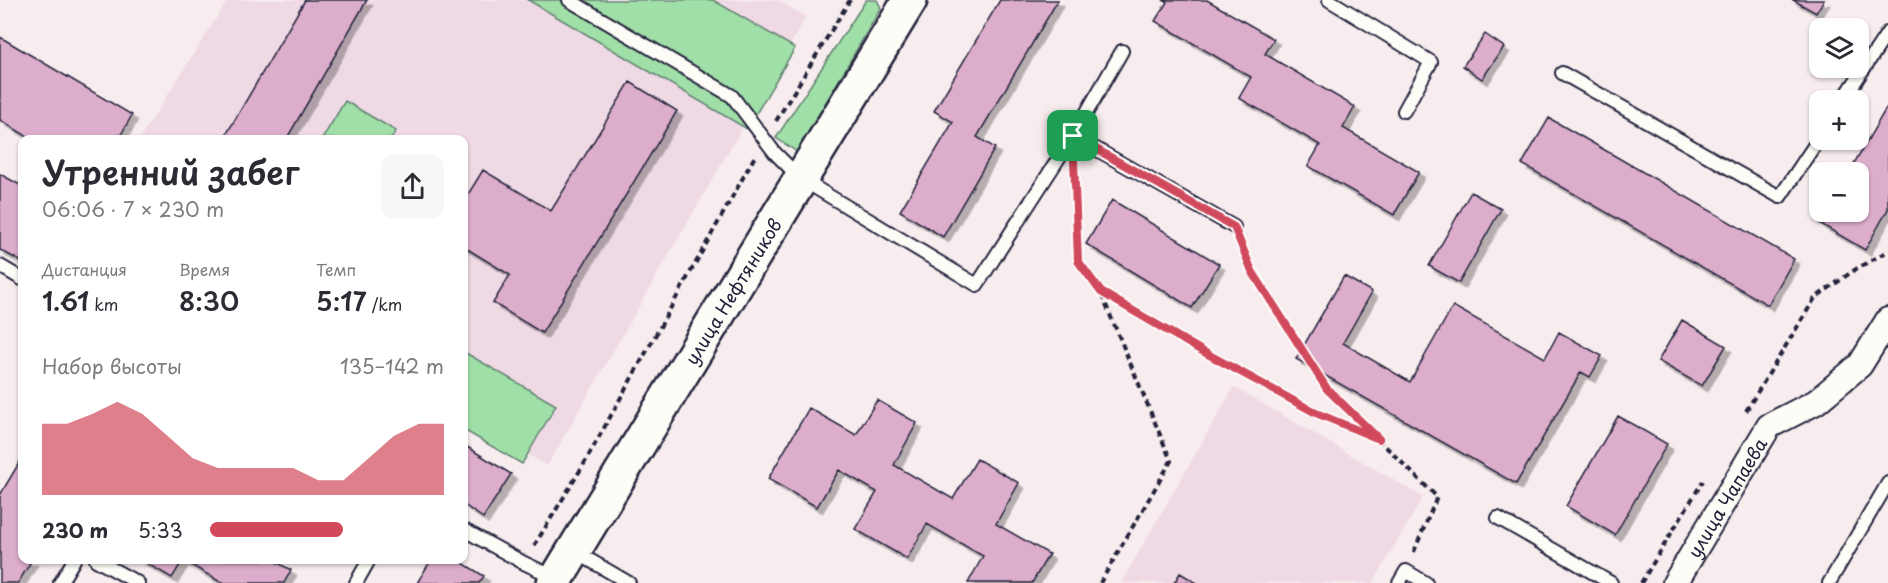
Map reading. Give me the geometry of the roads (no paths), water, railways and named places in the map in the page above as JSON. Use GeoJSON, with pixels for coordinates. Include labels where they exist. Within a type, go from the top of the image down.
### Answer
{"type":"FeatureCollection","features":[{"type":"Feature","properties":{"kind":"main road","name":"улица Нефтяников"},"geometry":{"type":"LineString","coordinates":[[555,581],[910,0]]}},
{"type":"Feature","properties":{"kind":"street","name":"улица Чапаева"},"geometry":{"type":"LineString","coordinates":[[1675,583],[1769,426],[1816,402],[1860,365],[1888,320]]}},
{"type":"Feature","properties":{"kind":"lane"},"geometry":{"type":"LineString","coordinates":[[569,0],[732,96],[775,153],[801,180],[977,285],[1073,136],[1122,51]]}},
{"type":"Feature","properties":{"kind":"lane"},"geometry":{"type":"LineString","coordinates":[[1329,0],[1431,62],[1404,111]]}},
{"type":"Feature","properties":{"kind":"lane"},"geometry":{"type":"LineString","coordinates":[[1850,90],[1888,32]]}},
{"type":"Feature","properties":{"kind":"lane"},"geometry":{"type":"LineString","coordinates":[[1563,73],[1780,197],[1811,150]]}},
{"type":"Feature","properties":{"kind":"lane"},"geometry":{"type":"LineString","coordinates":[[1073,136],[1234,227]]}},
{"type":"Feature","properties":{"kind":"lane"},"geometry":{"type":"LineString","coordinates":[[0,266],[18,277]]}},
{"type":"Feature","properties":{"kind":"lane"},"geometry":{"type":"LineString","coordinates":[[1829,583],[1888,483]]}},
{"type":"Feature","properties":{"kind":"lane"},"geometry":{"type":"LineString","coordinates":[[1498,518],[1611,583]]}},
{"type":"Feature","properties":{"kind":"lane"},"geometry":{"type":"LineString","coordinates":[[468,532],[555,581]]}},
{"type":"Feature","properties":{"kind":"lane"},"geometry":{"type":"LineString","coordinates":[[573,551],[629,583]]}},
{"type":"Feature","properties":{"kind":"lane"},"geometry":{"type":"LineString","coordinates":[[60,583],[72,564]]}},
{"type":"Feature","properties":{"kind":"lane"},"geometry":{"type":"LineString","coordinates":[[103,564],[138,583]]}},
{"type":"Feature","properties":{"kind":"lane"},"geometry":{"type":"LineString","coordinates":[[356,583],[367,564]]}},
{"type":"Feature","properties":{"kind":"lane"},"geometry":{"type":"LineString","coordinates":[[1399,583],[1406,572],[1426,583]]}}]}
